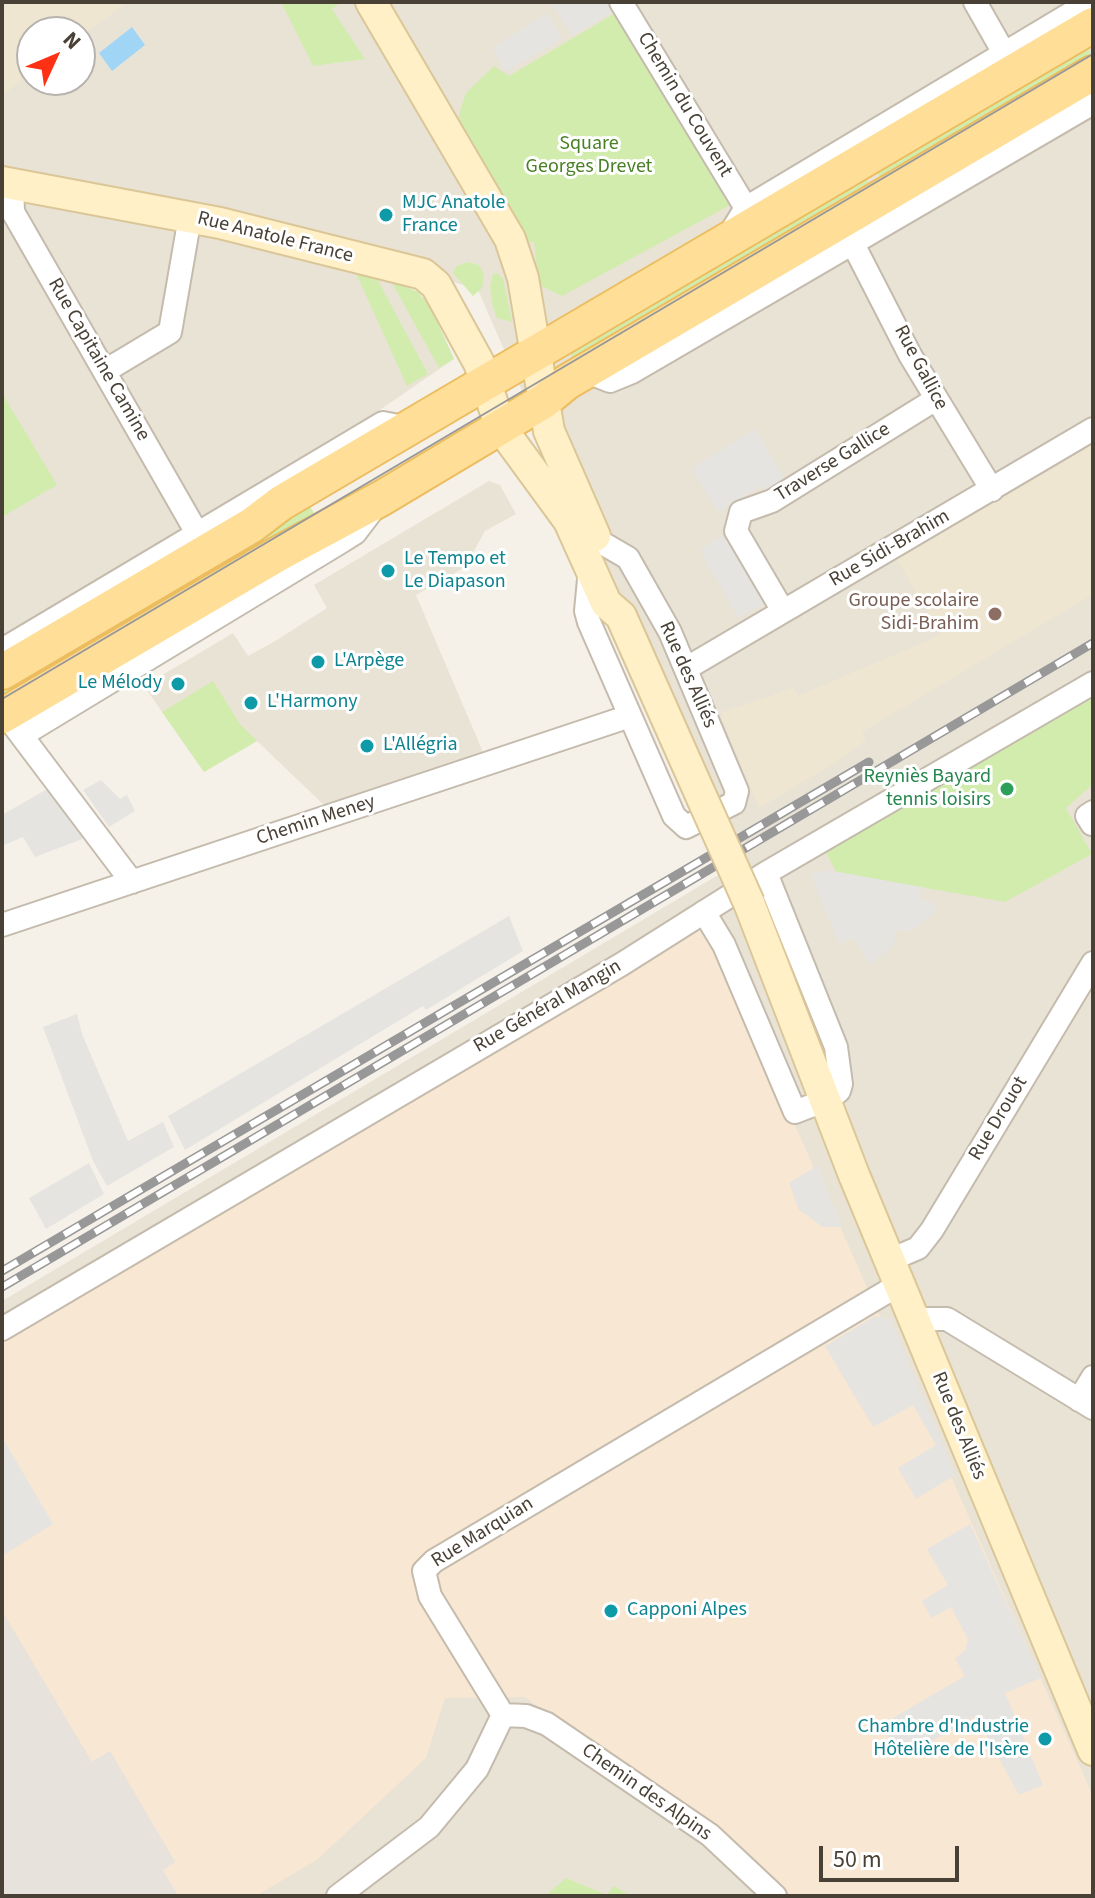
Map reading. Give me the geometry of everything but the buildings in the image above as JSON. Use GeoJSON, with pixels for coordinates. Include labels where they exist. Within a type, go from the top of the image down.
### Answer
{"type":"FeatureCollection","features":[{"type":"Feature","properties":{"kind":"main road","name":"Rue des Alliés"},"geometry":{"type":"LineString","coordinates":[[371,2],[510,239],[523,278],[544,401],[555,445],[594,553]]}},
{"type":"Feature","properties":{"kind":"main road"},"geometry":{"type":"LineString","coordinates":[[2,672],[486,382],[1093,25]]}},
{"type":"Feature","properties":{"kind":"main road"},"geometry":{"type":"LineString","coordinates":[[9,722],[278,554],[382,498],[501,428],[587,372],[1093,73]]}},
{"type":"Feature","properties":{"kind":"main road","name":"Rue Anatole France"},"geometry":{"type":"LineString","coordinates":[[7,183],[190,217],[423,274],[444,296],[486,382],[501,428]]}},
{"type":"Feature","properties":{"kind":"main road","name":"Rue des Alliés"},"geometry":{"type":"LineString","coordinates":[[501,428],[594,553],[627,606],[621,616],[749,903],[914,1319],[1093,1750]]}},
{"type":"Feature","properties":{"kind":"street","name":"Chemin du Couvent"},"geometry":{"type":"LineString","coordinates":[[621,2],[746,208]]}},
{"type":"Feature","properties":{"kind":"street"},"geometry":{"type":"LineString","coordinates":[[975,2],[1004,53]]}},
{"type":"Feature","properties":{"kind":"street"},"geometry":{"type":"LineString","coordinates":[[721,246],[746,208],[1090,2]]}},
{"type":"Feature","properties":{"kind":"street"},"geometry":{"type":"LineString","coordinates":[[587,372],[610,381],[632,372],[1093,103]]}},
{"type":"Feature","properties":{"kind":"street","name":"Rue Capitaine Camine"},"geometry":{"type":"LineString","coordinates":[[7,183],[13,212],[197,533]]}},
{"type":"Feature","properties":{"kind":"street"},"geometry":{"type":"LineString","coordinates":[[105,371],[170,332],[190,217]]}},
{"type":"Feature","properties":{"kind":"street","name":"Rue Gallice"},"geometry":{"type":"LineString","coordinates":[[853,244],[936,399],[992,490]]}},
{"type":"Feature","properties":{"kind":"street","name":"Traverse Gallice"},"geometry":{"type":"LineString","coordinates":[[783,611],[736,531],[741,512],[772,501],[936,399]]}},
{"type":"Feature","properties":{"kind":"street"},"geometry":{"type":"LineString","coordinates":[[2,650],[383,423],[409,428]]}},
{"type":"Feature","properties":{"kind":"street","name":"Rue Sidi-Brahim"},"geometry":{"type":"LineString","coordinates":[[687,668],[1093,429]]}},
{"type":"Feature","properties":{"kind":"street","name":"Rue des Alliés"},"geometry":{"type":"LineString","coordinates":[[594,553],[628,558],[687,668],[737,791],[734,803],[686,827],[681,826],[630,716],[586,611],[594,553]]}},
{"type":"Feature","properties":{"kind":"street","name":"Rue Général Mangin"},"geometry":{"type":"LineString","coordinates":[[2,1329],[622,964],[766,873],[1093,683]]}},
{"type":"Feature","properties":{"kind":"street","name":"Chemin Meney"},"geometry":{"type":"LineString","coordinates":[[2,925],[630,716]]}},
{"type":"Feature","properties":{"kind":"street"},"geometry":{"type":"LineString","coordinates":[[9,722],[132,882]]}},
{"type":"Feature","properties":{"kind":"street"},"geometry":{"type":"LineString","coordinates":[[1092,824],[1087,816],[1093,812]]}},
{"type":"Feature","properties":{"kind":"street"},"geometry":{"type":"LineString","coordinates":[[704,912],[724,945],[795,1112],[826,1100],[839,1091],[841,1084],[836,1047],[766,873]]}},
{"type":"Feature","properties":{"kind":"street","name":"Rue Drouot"},"geometry":{"type":"LineString","coordinates":[[895,1272],[932,1230],[1093,963]]}},
{"type":"Feature","properties":{"kind":"street","name":"Rue Marquian"},"geometry":{"type":"LineString","coordinates":[[503,1715],[430,1596],[424,1571],[434,1561],[895,1272]]}},
{"type":"Feature","properties":{"kind":"street"},"geometry":{"type":"LineString","coordinates":[[914,1319],[947,1319],[1086,1404],[1093,1377]]}},
{"type":"Feature","properties":{"kind":"street"},"geometry":{"type":"LineString","coordinates":[[338,1896],[429,1827],[477,1769],[503,1715]]}},
{"type":"Feature","properties":{"kind":"street","name":"Chemin des Alpins"},"geometry":{"type":"LineString","coordinates":[[503,1715],[526,1716],[547,1724],[710,1835],[775,1896]]}},
{"type":"Feature","properties":{"kind":"shaded area"},"geometry":{"type":"Polygon","coordinates":[[[2,2],[1093,2],[1093,1896],[2,1896],[2,1301],[730,868],[478,290],[424,272],[375,275],[418,292],[430,306],[454,359],[355,427],[264,480],[175,540],[2,642],[2,2]]]}},
{"type":"Feature","properties":{"kind":"shaded area"},"geometry":{"type":"Polygon","coordinates":[[[2,2],[128,2],[96,25],[96,16],[16,16],[16,85],[2,95],[2,2]]]}},
{"type":"Feature","properties":{"kind":"shaded area"},"geometry":{"type":"Polygon","coordinates":[[[551,2],[608,2],[613,11],[572,36],[551,2]]]}},
{"type":"Feature","properties":{"kind":"shaded area"},"geometry":{"type":"Polygon","coordinates":[[[548,13],[562,39],[505,72],[492,48],[548,13]]]}},
{"type":"Feature","properties":{"kind":"shaded area"},"geometry":{"type":"Polygon","coordinates":[[[755,429],[787,484],[769,495],[763,485],[718,512],[692,468],[755,429]]]}},
{"type":"Feature","properties":{"kind":"shaded area","name":"Groupe scolaire Sidi-Brahim"},"geometry":{"type":"Polygon","coordinates":[[[1093,441],[1093,594],[862,732],[866,740],[836,762],[759,808],[722,719],[723,712],[794,688],[798,696],[941,635],[896,558],[1093,441]]]}},
{"type":"Feature","properties":{"kind":"shaded area"},"geometry":{"type":"Polygon","coordinates":[[[489,481],[500,485],[516,514],[485,531],[465,567],[416,595],[483,752],[325,806],[257,741],[204,772],[144,686],[233,633],[248,656],[277,640],[327,608],[314,585],[489,481]]]}},
{"type":"Feature","properties":{"kind":"shaded area"},"geometry":{"type":"Polygon","coordinates":[[[732,531],[770,600],[738,618],[700,549],[732,531]]]}},
{"type":"Feature","properties":{"kind":"shaded area"},"geometry":{"type":"Polygon","coordinates":[[[101,780],[120,799],[127,795],[135,811],[109,827],[83,790],[101,780]]]}},
{"type":"Feature","properties":{"kind":"shaded area"},"geometry":{"type":"Polygon","coordinates":[[[49,788],[85,838],[35,857],[23,837],[2,846],[2,815],[49,788]]]}},
{"type":"Feature","properties":{"kind":"shaded area"},"geometry":{"type":"Polygon","coordinates":[[[827,870],[921,887],[920,900],[935,903],[936,912],[911,931],[896,930],[894,945],[870,965],[854,938],[839,944],[811,875],[827,870]]]}},
{"type":"Feature","properties":{"kind":"shaded area"},"geometry":{"type":"Polygon","coordinates":[[[509,916],[523,951],[426,1010],[423,1006],[185,1150],[168,1116],[509,916]]]}},
{"type":"Feature","properties":{"kind":"shaded area"},"geometry":{"type":"Polygon","coordinates":[[[701,926],[731,981],[1093,1796],[1093,1896],[790,1896],[525,1697],[445,1698],[426,1758],[318,1859],[256,1896],[178,1896],[162,1870],[175,1862],[110,1752],[92,1762],[2,1611],[2,1343],[701,926]]]}},
{"type":"Feature","properties":{"kind":"shaded area"},"geometry":{"type":"Polygon","coordinates":[[[77,1014],[82,1034],[128,1141],[163,1122],[174,1147],[107,1186],[93,1161],[43,1027],[77,1014]]]}},
{"type":"Feature","properties":{"kind":"shaded area"},"geometry":{"type":"Polygon","coordinates":[[[89,1163],[104,1194],[46,1229],[29,1198],[89,1163]]]}},
{"type":"Feature","properties":{"kind":"shaded area"},"geometry":{"type":"Polygon","coordinates":[[[817,1166],[842,1227],[823,1227],[799,1210],[789,1183],[817,1166]]]}},
{"type":"Feature","properties":{"kind":"shaded area"},"geometry":{"type":"Polygon","coordinates":[[[875,1316],[890,1319],[955,1475],[916,1499],[898,1468],[936,1445],[913,1405],[873,1427],[825,1346],[875,1316]]]}},
{"type":"Feature","properties":{"kind":"shaded area"},"geometry":{"type":"Polygon","coordinates":[[[2,1437],[53,1524],[2,1556],[2,1437]]]}},
{"type":"Feature","properties":{"kind":"shaded area"},"geometry":{"type":"Polygon","coordinates":[[[970,1524],[1041,1678],[1005,1693],[1043,1785],[1019,1795],[976,1716],[901,1759],[881,1725],[965,1676],[955,1658],[965,1651],[968,1639],[951,1607],[931,1618],[922,1601],[948,1585],[927,1549],[970,1524]]]}},
{"type":"Feature","properties":{"kind":"shaded area"},"geometry":{"type":"Polygon","coordinates":[[[2,1611],[91,1762],[110,1751],[175,1862],[163,1870],[178,1896],[2,1896],[2,1611]]]}},
{"type":"Feature","properties":{"kind":"green space"},"geometry":{"type":"Polygon","coordinates":[[[281,2],[341,2],[332,9],[365,59],[313,66],[281,2]]]}},
{"type":"Feature","properties":{"kind":"green space","name":"Square Georges Drevet"},"geometry":{"type":"Polygon","coordinates":[[[617,12],[732,204],[562,296],[539,285],[534,242],[524,243],[460,131],[459,114],[466,93],[494,66],[509,76],[617,12]]]}},
{"type":"Feature","properties":{"kind":"green space"},"geometry":{"type":"Polygon","coordinates":[[[1086,43],[1093,61],[884,184],[874,167],[1086,43]]]}},
{"type":"Feature","properties":{"kind":"green space"},"geometry":{"type":"Polygon","coordinates":[[[864,174],[873,191],[574,368],[569,347],[864,174]]]}},
{"type":"Feature","properties":{"kind":"green space"},"geometry":{"type":"Polygon","coordinates":[[[468,262],[479,265],[484,275],[482,288],[473,296],[453,273],[457,266],[468,262]]]}},
{"type":"Feature","properties":{"kind":"green space"},"geometry":{"type":"Polygon","coordinates":[[[354,269],[375,275],[428,374],[407,386],[354,269]]]}},
{"type":"Feature","properties":{"kind":"green space"},"geometry":{"type":"Polygon","coordinates":[[[497,273],[503,279],[512,322],[497,318],[493,307],[490,287],[493,274],[497,273]]]}},
{"type":"Feature","properties":{"kind":"green space"},"geometry":{"type":"Polygon","coordinates":[[[391,281],[418,292],[430,306],[454,359],[439,368],[391,281]]]}},
{"type":"Feature","properties":{"kind":"green space"},"geometry":{"type":"Polygon","coordinates":[[[2,393],[57,485],[2,517],[2,393]]]}},
{"type":"Feature","properties":{"kind":"green space"},"geometry":{"type":"Polygon","coordinates":[[[308,503],[317,518],[2,705],[2,684],[308,503]]]}},
{"type":"Feature","properties":{"kind":"green space"},"geometry":{"type":"Polygon","coordinates":[[[213,681],[240,724],[257,741],[204,772],[162,712],[213,681]]]}},
{"type":"Feature","properties":{"kind":"green space"},"geometry":{"type":"Polygon","coordinates":[[[1093,691],[1093,784],[1066,808],[1092,854],[1005,902],[836,872],[823,846],[1093,691]]]}},
{"type":"Feature","properties":{"kind":"green space"},"geometry":{"type":"Polygon","coordinates":[[[566,1878],[607,1895],[613,1886],[632,1896],[545,1896],[566,1878]]]}},
{"type":"Feature","properties":{"kind":"water"},"geometry":{"type":"Polygon","coordinates":[[[132,27],[145,45],[112,71],[99,53],[132,27]]]}},
{"type":"Feature","properties":{"kind":"tram line"},"geometry":{"type":"LineString","coordinates":[[2,699],[1093,54]]}},
{"type":"Feature","properties":{"kind":"railway"},"geometry":{"type":"LineString","coordinates":[[2,1287],[1093,643]]}},
{"type":"Feature","properties":{"kind":"railway"},"geometry":{"type":"LineString","coordinates":[[2,1271],[869,762]]}},
{"type":"Feature","properties":{"kind":"place","name":"MJC Anatole France"},"geometry":{"type":"Point","coordinates":[386,215]}},
{"type":"Feature","properties":{"kind":"place","name":"Le Tempo et Le Diapason"},"geometry":{"type":"Point","coordinates":[388,571]}},
{"type":"Feature","properties":{"kind":"place","name":"Groupe scolaire Sidi-Brahim"},"geometry":{"type":"Point","coordinates":[995,614]}},
{"type":"Feature","properties":{"kind":"place","name":"L'Arpège"},"geometry":{"type":"Point","coordinates":[318,662]}},
{"type":"Feature","properties":{"kind":"place","name":"Le Mélody"},"geometry":{"type":"Point","coordinates":[178,684]}},
{"type":"Feature","properties":{"kind":"place","name":"L'Harmony"},"geometry":{"type":"Point","coordinates":[251,703]}},
{"type":"Feature","properties":{"kind":"place","name":"L'Allégria"},"geometry":{"type":"Point","coordinates":[367,746]}},
{"type":"Feature","properties":{"kind":"place","name":"Reyniès Bayard tennis loisirs"},"geometry":{"type":"Point","coordinates":[1007,789]}},
{"type":"Feature","properties":{"kind":"place","name":"Capponi Alpes"},"geometry":{"type":"Point","coordinates":[611,1611]}},
{"type":"Feature","properties":{"kind":"place","name":"Chambre d'Industrie Hôtelière de l'Isère"},"geometry":{"type":"Point","coordinates":[1045,1739]}}]}
